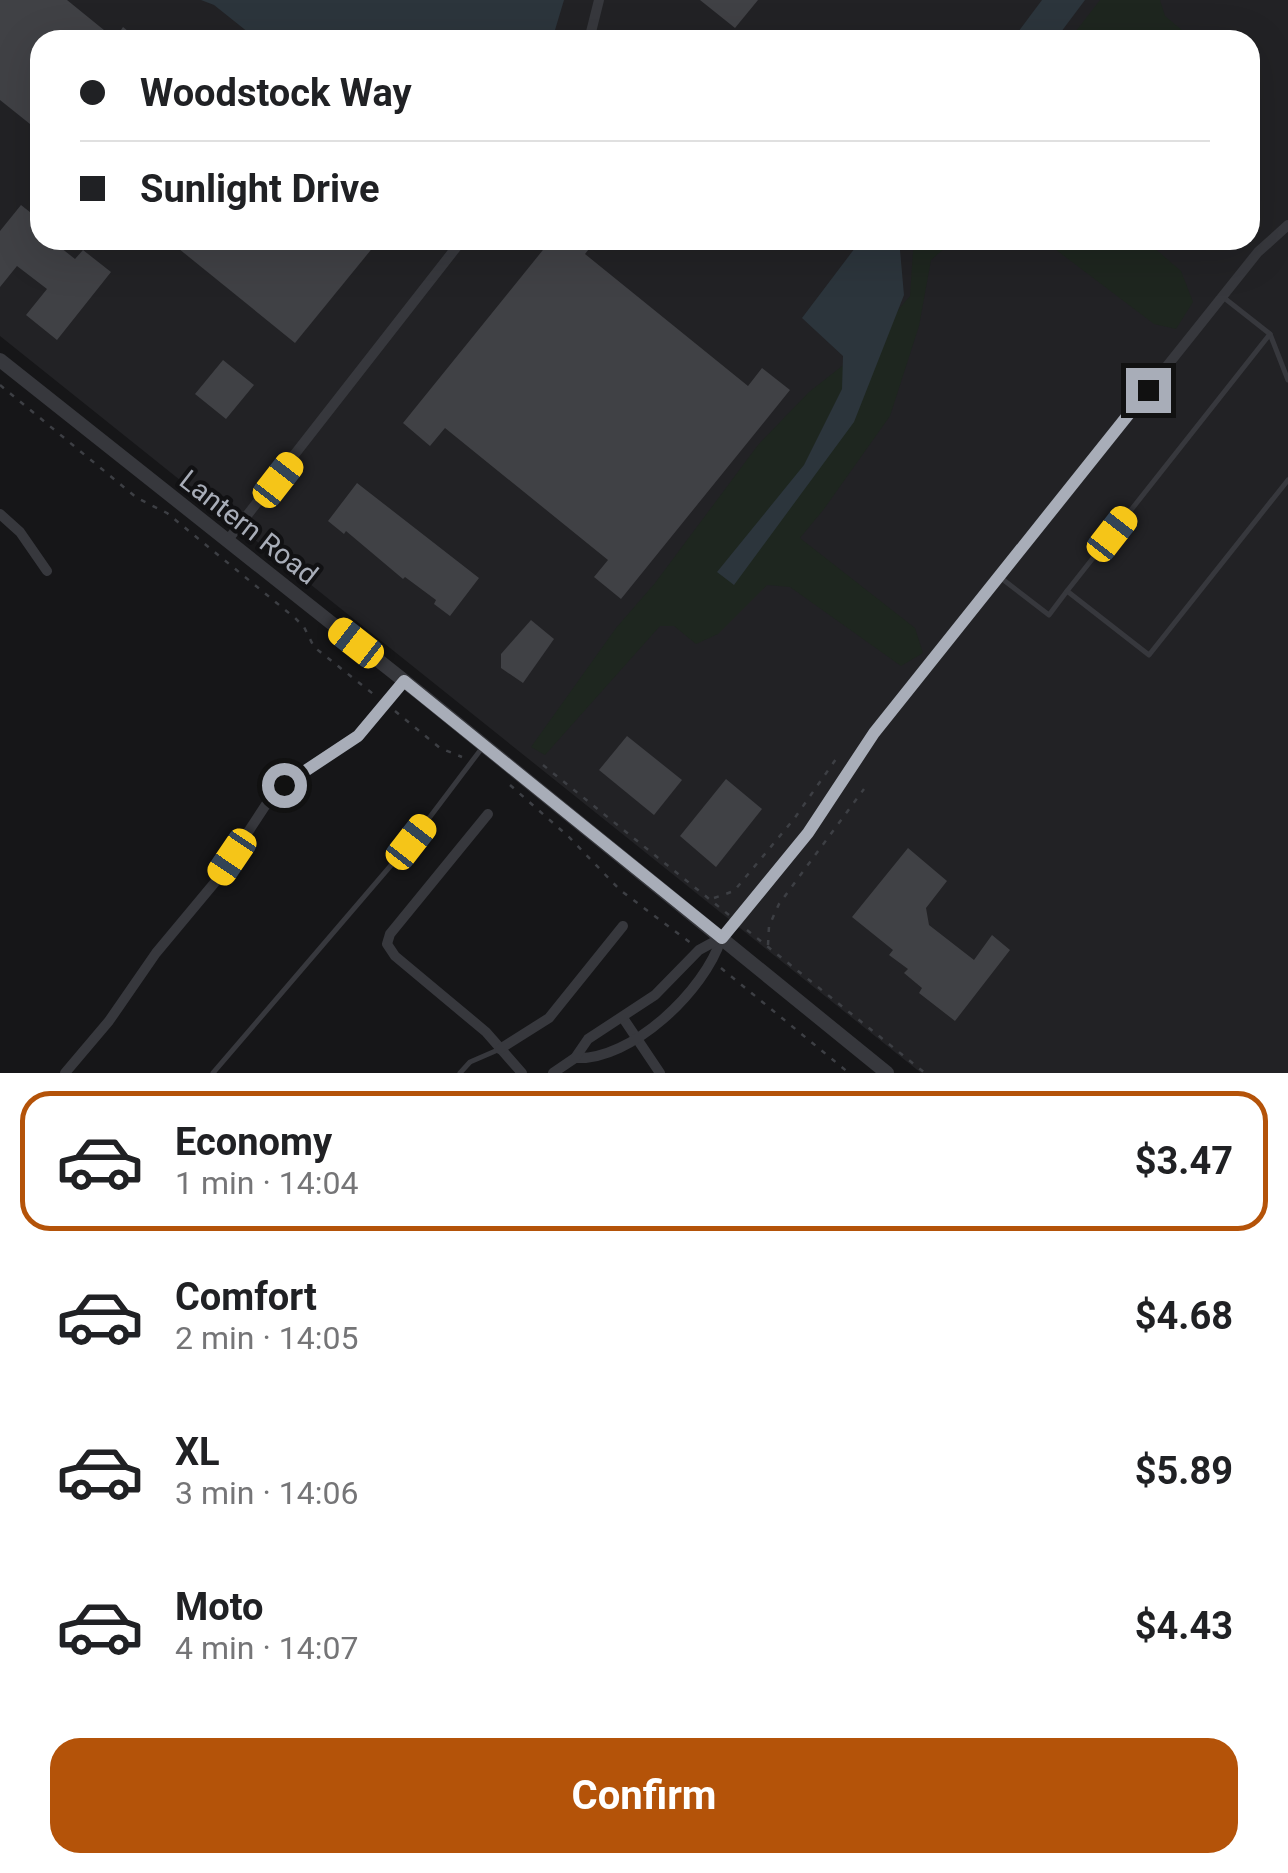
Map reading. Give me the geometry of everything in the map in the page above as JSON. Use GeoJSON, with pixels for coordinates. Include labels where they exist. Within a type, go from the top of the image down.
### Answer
{"type":"FeatureCollection","features":[{"type":"Feature","properties":{"kind":"street"},"geometry":{"type":"LineString","coordinates":[[592,30],[599,0]]}},
{"type":"Feature","properties":{"kind":"street"},"geometry":{"type":"LineString","coordinates":[[575,1058],[599,1056],[636,1038],[671,1012],[714,962],[722,938],[808,833],[874,733],[1223,296],[1268,242],[1288,225]]}},
{"type":"Feature","properties":{"kind":"street"},"geometry":{"type":"LineString","coordinates":[[227,541],[454,250]]}},
{"type":"Feature","properties":{"kind":"street","name":"Lantern Road"},"geometry":{"type":"LineString","coordinates":[[0,360],[887,1073]]}},
{"type":"Feature","properties":{"kind":"street"},"geometry":{"type":"LineString","coordinates":[[0,514],[20,532],[46,571]]}},
{"type":"Feature","properties":{"kind":"street"},"geometry":{"type":"LineString","coordinates":[[66,1073],[216,881],[269,800],[284,785],[358,736],[404,681]]}},
{"type":"Feature","properties":{"kind":"street"},"geometry":{"type":"LineString","coordinates":[[488,814],[390,934],[387,944],[486,1032],[522,1073]]}},
{"type":"Feature","properties":{"kind":"street"},"geometry":{"type":"LineString","coordinates":[[500,1049],[549,1018],[623,926]]}},
{"type":"Feature","properties":{"kind":"street"},"geometry":{"type":"LineString","coordinates":[[561,1071],[588,1039],[624,1018],[672,981],[700,950],[722,938]]}},
{"type":"Feature","properties":{"kind":"street"},"geometry":{"type":"LineString","coordinates":[[624,1018],[656,1071]]}},
{"type":"Feature","properties":{"kind":"lane"},"geometry":{"type":"LineString","coordinates":[[1223,296],[1270,334],[1288,380]]}},
{"type":"Feature","properties":{"kind":"lane"},"geometry":{"type":"LineString","coordinates":[[999,577],[1049,615],[1270,334]]}},
{"type":"Feature","properties":{"kind":"lane"},"geometry":{"type":"LineString","coordinates":[[1067,592],[1149,655],[1288,480]]}},
{"type":"Feature","properties":{"kind":"lane"},"geometry":{"type":"LineString","coordinates":[[212,1073],[411,842],[484,746]]}},
{"type":"Feature","properties":{"kind":"lane"},"geometry":{"type":"LineString","coordinates":[[460,1073],[470,1062],[500,1049]]}},
{"type":"Feature","properties":{"kind":"path"},"geometry":{"type":"LineString","coordinates":[[0,385],[137,498],[167,513],[295,618],[314,647],[445,752],[474,760]]}},
{"type":"Feature","properties":{"kind":"path"},"geometry":{"type":"LineString","coordinates":[[712,898],[734,891],[794,819],[836,759]]}},
{"type":"Feature","properties":{"kind":"path"},"geometry":{"type":"LineString","coordinates":[[507,782],[569,837],[620,890],[700,950]]}},
{"type":"Feature","properties":{"kind":"path"},"geometry":{"type":"LineString","coordinates":[[768,947],[770,926],[779,904],[864,790]]}},
{"type":"Feature","properties":{"kind":"path"},"geometry":{"type":"LineString","coordinates":[[714,962],[849,1073]]}},
{"type":"Feature","properties":{"kind":"shaded area"},"geometry":{"type":"Polygon","coordinates":[[[0,0],[1288,0],[1288,1073],[921,1073],[0,336],[0,0]]]}},
{"type":"Feature","properties":{"kind":"shaded area"},"geometry":{"type":"Polygon","coordinates":[[[201,0],[564,0],[555,30],[245,30],[214,5],[201,0]]]}},
{"type":"Feature","properties":{"kind":"shaded area"},"geometry":{"type":"Polygon","coordinates":[[[1042,0],[1085,0],[1062,30],[1020,30],[1042,0]]]}},
{"type":"Feature","properties":{"kind":"shaded area"},"geometry":{"type":"Polygon","coordinates":[[[1100,0],[1160,0],[1165,16],[1182,30],[1077,30],[1100,0]]]}},
{"type":"Feature","properties":{"kind":"shaded area"},"geometry":{"type":"Polygon","coordinates":[[[853,250],[900,250],[904,295],[854,422],[734,585],[717,572],[804,465],[842,389],[843,356],[802,318],[853,250]]]}},
{"type":"Feature","properties":{"kind":"shaded area"},"geometry":{"type":"Polygon","coordinates":[[[942,250],[931,260],[919,326],[890,416],[800,538],[915,628],[923,653],[901,666],[790,587],[767,585],[718,634],[696,644],[674,626],[660,626],[545,755],[531,747],[616,628],[655,583],[758,445],[809,392],[865,348],[910,296],[913,251],[942,250]]]}},
{"type":"Feature","properties":{"kind":"shaded area"},"geometry":{"type":"Polygon","coordinates":[[[1056,250],[1157,250],[1181,271],[1193,302],[1176,329],[1154,324],[1056,250]]]}},
{"type":"Feature","properties":{"kind":"building"},"geometry":{"type":"Polygon","coordinates":[[[0,0],[67,0],[104,30],[30,30],[30,124],[0,100],[0,0]]]}},
{"type":"Feature","properties":{"kind":"building"},"geometry":{"type":"Polygon","coordinates":[[[700,0],[758,0],[735,28],[700,0]]]}},
{"type":"Feature","properties":{"kind":"building"},"geometry":{"type":"Polygon","coordinates":[[[21,205],[30,212],[30,250],[64,250],[75,259],[83,250],[111,272],[57,340],[26,315],[47,289],[17,266],[0,287],[0,231],[21,205]]]}},
{"type":"Feature","properties":{"kind":"building"},"geometry":{"type":"Polygon","coordinates":[[[180,250],[371,250],[295,343],[180,250]]]}},
{"type":"Feature","properties":{"kind":"building"},"geometry":{"type":"Polygon","coordinates":[[[543,250],[588,250],[585,254],[748,386],[762,368],[790,390],[621,599],[594,577],[608,560],[445,428],[430,446],[403,423],[543,250]]]}},
{"type":"Feature","properties":{"kind":"building"},"geometry":{"type":"Polygon","coordinates":[[[223,360],[254,385],[226,419],[195,394],[223,360]]]}},
{"type":"Feature","properties":{"kind":"building"},"geometry":{"type":"Polygon","coordinates":[[[357,483],[479,578],[450,616],[434,604],[436,600],[328,521],[357,483]]]}},
{"type":"Feature","properties":{"kind":"building"},"geometry":{"type":"Polygon","coordinates":[[[531,620],[554,639],[523,683],[501,668],[501,654],[531,620]]]}},
{"type":"Feature","properties":{"kind":"building"},"geometry":{"type":"Polygon","coordinates":[[[627,736],[682,780],[654,815],[599,770],[627,736]]]}},
{"type":"Feature","properties":{"kind":"building"},"geometry":{"type":"Polygon","coordinates":[[[726,779],[762,809],[716,867],[680,836],[726,779]]]}},
{"type":"Feature","properties":{"kind":"building"},"geometry":{"type":"Polygon","coordinates":[[[908,848],[947,881],[926,908],[929,925],[974,960],[992,935],[1010,950],[955,1021],[919,993],[922,988],[904,973],[908,969],[889,955],[893,950],[852,917],[908,848]]]}},
{"type":"Feature","properties":{"kind":"route"},"geometry":{"type":"LineString","coordinates":[[284,785],[358,736],[404,681],[722,938],[808,833],[874,733],[1148,390]]}}]}
